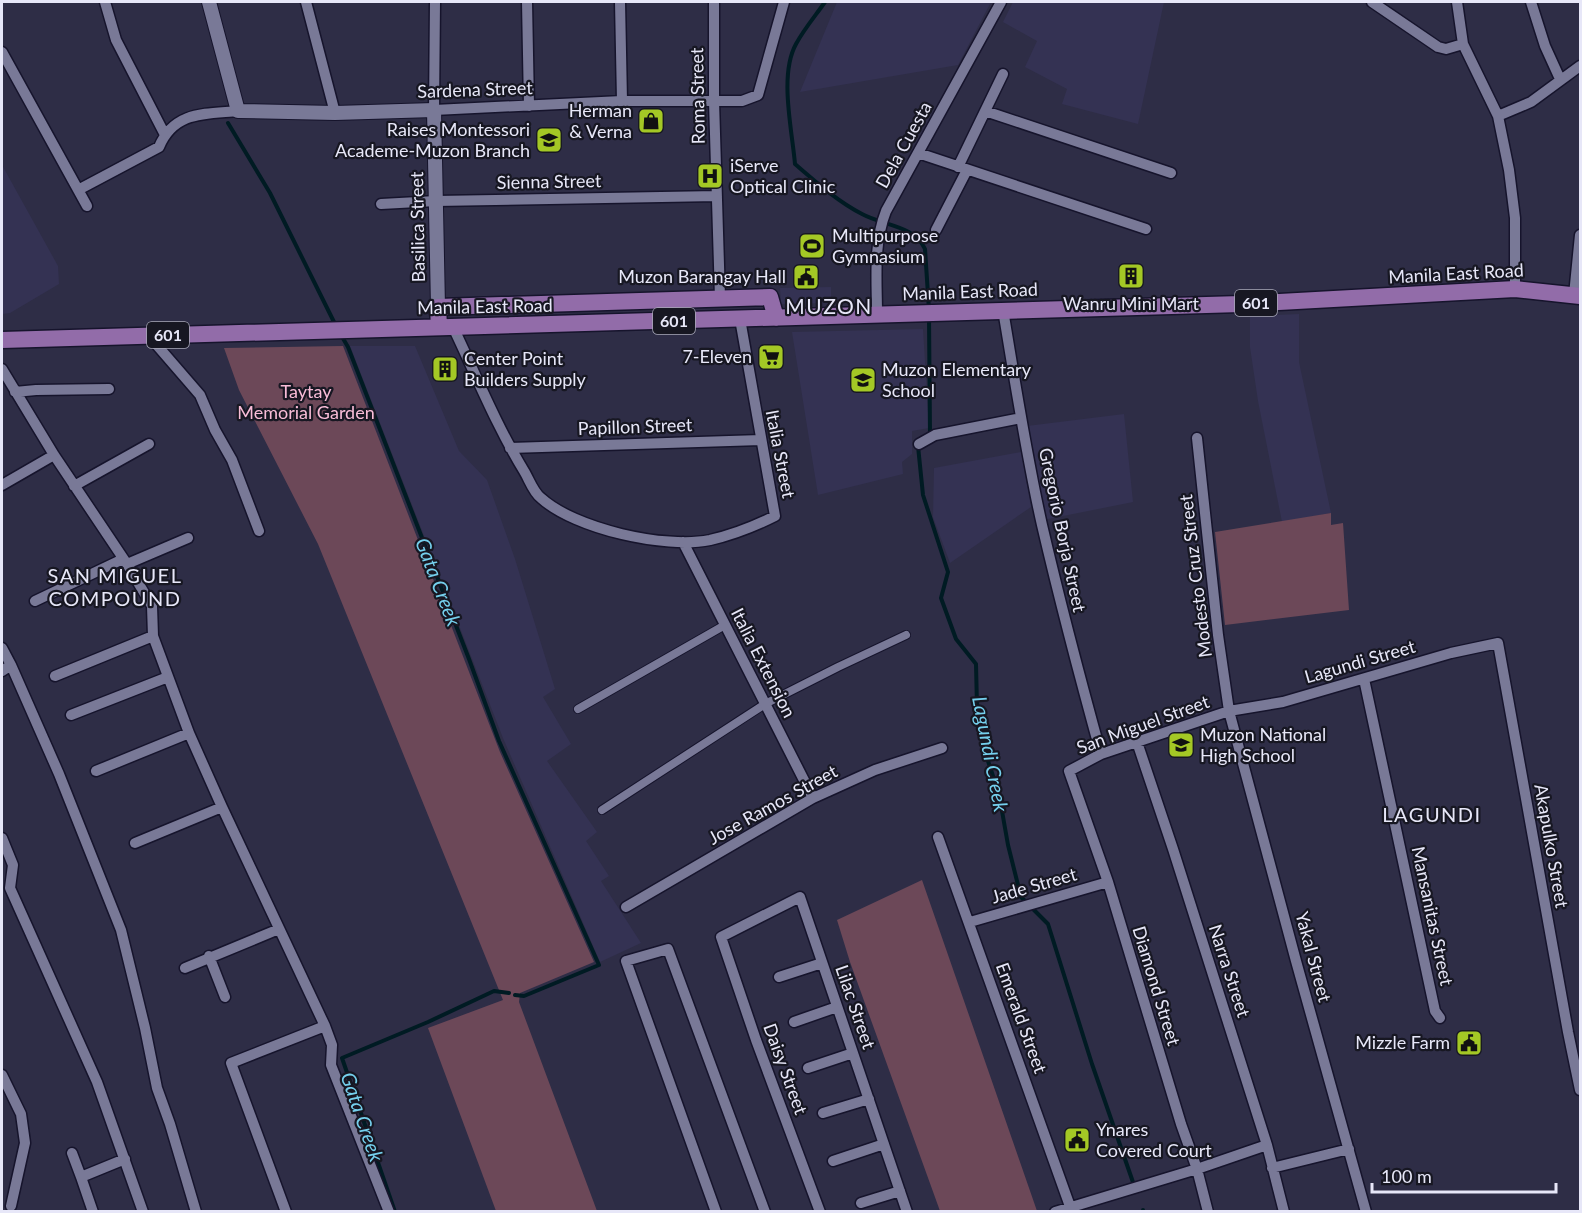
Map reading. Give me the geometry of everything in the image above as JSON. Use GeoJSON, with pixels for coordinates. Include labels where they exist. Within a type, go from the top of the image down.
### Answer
{"type":"FeatureCollection","features":[{"type":"Feature","properties":{"kind":"main road","name":"Manila East Road"},"geometry":{"type":"LineString","coordinates":[[2,340],[1342,300],[1515,289],[1577,296]]}},
{"type":"Feature","properties":{"kind":"main road"},"geometry":{"type":"LineString","coordinates":[[446,327],[438,307],[770,297],[776,318]]}},
{"type":"Feature","properties":{"kind":"main road"},"geometry":{"type":"LineString","coordinates":[[720,298],[720,320]]}},
{"type":"Feature","properties":{"kind":"main road"},"geometry":{"type":"LineString","coordinates":[[577,302],[577,324]]}},
{"type":"Feature","properties":{"kind":"street"},"geometry":{"type":"LineString","coordinates":[[105,2],[116,40],[164,133]]}},
{"type":"Feature","properties":{"kind":"street"},"geometry":{"type":"LineString","coordinates":[[78,189],[159,147],[164,133],[194,115],[238,111],[209,2]]}},
{"type":"Feature","properties":{"kind":"street"},"geometry":{"type":"LineString","coordinates":[[306,2],[335,113]]}},
{"type":"Feature","properties":{"kind":"street","name":"Basilica Street"},"geometry":{"type":"LineString","coordinates":[[435,2],[434,110],[438,307]]}},
{"type":"Feature","properties":{"kind":"street"},"geometry":{"type":"LineString","coordinates":[[527,2],[529,106]]}},
{"type":"Feature","properties":{"kind":"street"},"geometry":{"type":"LineString","coordinates":[[620,2],[622,101]]}},
{"type":"Feature","properties":{"kind":"street","name":"Roma Street"},"geometry":{"type":"LineString","coordinates":[[714,2],[714,101],[720,298]]}},
{"type":"Feature","properties":{"kind":"street","name":"Sardena Street"},"geometry":{"type":"LineString","coordinates":[[238,111],[335,113],[622,101],[742,101],[758,95],[784,2]]}},
{"type":"Feature","properties":{"kind":"street","name":"Dela Cuesta"},"geometry":{"type":"LineString","coordinates":[[878,315],[877,251],[880,227],[886,211],[1000,2]]}},
{"type":"Feature","properties":{"kind":"street"},"geometry":{"type":"LineString","coordinates":[[1372,2],[1438,47],[1446,49],[1463,44]]}},
{"type":"Feature","properties":{"kind":"street"},"geometry":{"type":"LineString","coordinates":[[1457,2],[1463,44],[1498,116],[1509,170],[1515,218],[1515,289]]}},
{"type":"Feature","properties":{"kind":"street"},"geometry":{"type":"LineString","coordinates":[[1531,2],[1545,46],[1560,79]]}},
{"type":"Feature","properties":{"kind":"street"},"geometry":{"type":"LineString","coordinates":[[2,52],[87,206]]}},
{"type":"Feature","properties":{"kind":"street"},"geometry":{"type":"LineString","coordinates":[[1498,116],[1531,102],[1581,66]]}},
{"type":"Feature","properties":{"kind":"street"},"geometry":{"type":"LineString","coordinates":[[936,230],[985,111],[1003,74]]}},
{"type":"Feature","properties":{"kind":"street"},"geometry":{"type":"LineString","coordinates":[[985,111],[1171,173]]}},
{"type":"Feature","properties":{"kind":"street"},"geometry":{"type":"LineString","coordinates":[[918,153],[1146,229]]}},
{"type":"Feature","properties":{"kind":"street","name":"Sienna Street"},"geometry":{"type":"LineString","coordinates":[[381,204],[717,196]]}},
{"type":"Feature","properties":{"kind":"street"},"geometry":{"type":"LineString","coordinates":[[1577,296],[1581,235]]}},
{"type":"Feature","properties":{"kind":"street","name":"Gregorio Borja Street"},"geometry":{"type":"LineString","coordinates":[[1004,310],[1021,418],[1042,523],[1101,754]]}},
{"type":"Feature","properties":{"kind":"street","name":"Italia Street"},"geometry":{"type":"LineString","coordinates":[[446,327],[510,448],[539,497],[570,516],[604,529],[651,540],[683,543],[709,540],[759,524],[775,516],[740,319]]}},
{"type":"Feature","properties":{"kind":"street"},"geometry":{"type":"LineString","coordinates":[[149,336],[200,395],[215,430],[232,460],[259,531]]}},
{"type":"Feature","properties":{"kind":"street"},"geometry":{"type":"LineString","coordinates":[[2,369],[54,455],[152,606],[153,636],[189,733],[325,1026],[332,1046],[331,1065],[387,1211]]}},
{"type":"Feature","properties":{"kind":"street"},"geometry":{"type":"LineString","coordinates":[[15,392],[109,389]]}},
{"type":"Feature","properties":{"kind":"street"},"geometry":{"type":"LineString","coordinates":[[919,444],[935,435],[1021,418]]}},
{"type":"Feature","properties":{"kind":"street","name":"Modesto Cruz Street"},"geometry":{"type":"LineString","coordinates":[[1197,438],[1218,635],[1229,711]]}},
{"type":"Feature","properties":{"kind":"street","name":"Papillon Street"},"geometry":{"type":"LineString","coordinates":[[510,448],[761,440]]}},
{"type":"Feature","properties":{"kind":"street"},"geometry":{"type":"LineString","coordinates":[[74,486],[149,444]]}},
{"type":"Feature","properties":{"kind":"street"},"geometry":{"type":"LineString","coordinates":[[2,485],[54,455]]}},
{"type":"Feature","properties":{"kind":"street"},"geometry":{"type":"LineString","coordinates":[[35,601],[188,538]]}},
{"type":"Feature","properties":{"kind":"street","name":"Italia Extension"},"geometry":{"type":"LineString","coordinates":[[683,543],[813,798]]}},
{"type":"Feature","properties":{"kind":"street"},"geometry":{"type":"LineString","coordinates":[[578,709],[725,625]]}},
{"type":"Feature","properties":{"kind":"street"},"geometry":{"type":"LineString","coordinates":[[602,810],[765,704],[906,635]]}},
{"type":"Feature","properties":{"kind":"street"},"geometry":{"type":"LineString","coordinates":[[55,676],[153,636]]}},
{"type":"Feature","properties":{"kind":"street","name":"Lagundi Street"},"geometry":{"type":"LineString","coordinates":[[1229,711],[1283,702],[1450,653],[1498,643]]}},
{"type":"Feature","properties":{"kind":"street","name":"Akapulko Street"},"geometry":{"type":"LineString","coordinates":[[1498,643],[1568,1032],[1581,1090]]}},
{"type":"Feature","properties":{"kind":"street"},"geometry":{"type":"LineString","coordinates":[[2,648],[6,668],[59,774],[121,930],[157,1088],[196,1212]]}},
{"type":"Feature","properties":{"kind":"street"},"geometry":{"type":"LineString","coordinates":[[71,715],[168,677]]}},
{"type":"Feature","properties":{"kind":"street","name":"Mansanitas Street"},"geometry":{"type":"LineString","coordinates":[[1364,679],[1435,1011],[1440,1018]]}},
{"type":"Feature","properties":{"kind":"street","name":"San Miguel Street"},"geometry":{"type":"LineString","coordinates":[[1069,771],[1101,754],[1229,711]]}},
{"type":"Feature","properties":{"kind":"street","name":"Yakal Street"},"geometry":{"type":"LineString","coordinates":[[1229,711],[1366,1212]]}},
{"type":"Feature","properties":{"kind":"street"},"geometry":{"type":"LineString","coordinates":[[96,771],[189,733]]}},
{"type":"Feature","properties":{"kind":"street","name":"Narra Street"},"geometry":{"type":"LineString","coordinates":[[1137,742],[1267,1145],[1284,1212]]}},
{"type":"Feature","properties":{"kind":"street","name":"Jose Ramos Street"},"geometry":{"type":"LineString","coordinates":[[627,907],[813,798],[875,770],[942,748]]}},
{"type":"Feature","properties":{"kind":"street","name":"Diamond Street"},"geometry":{"type":"LineString","coordinates":[[1069,771],[1108,882],[1181,1124],[1197,1169],[1208,1212]]}},
{"type":"Feature","properties":{"kind":"street"},"geometry":{"type":"LineString","coordinates":[[135,843],[222,807]]}},
{"type":"Feature","properties":{"kind":"street","name":"Emerald Street"},"geometry":{"type":"LineString","coordinates":[[938,837],[1071,1209]]}},
{"type":"Feature","properties":{"kind":"street"},"geometry":{"type":"LineString","coordinates":[[2,838],[14,865],[10,888],[97,1082],[143,1212]]}},
{"type":"Feature","properties":{"kind":"street","name":"Jade Street"},"geometry":{"type":"LineString","coordinates":[[970,922],[1108,882]]}},
{"type":"Feature","properties":{"kind":"street","name":"Lilac Street"},"geometry":{"type":"LineString","coordinates":[[721,937],[800,897],[907,1212]]}},
{"type":"Feature","properties":{"kind":"street"},"geometry":{"type":"LineString","coordinates":[[185,968],[209,956],[279,929]]}},
{"type":"Feature","properties":{"kind":"street","name":"Daisy Street"},"geometry":{"type":"LineString","coordinates":[[721,937],[756,1040],[820,1212]]}},
{"type":"Feature","properties":{"kind":"street"},"geometry":{"type":"LineString","coordinates":[[716,1212],[626,962],[668,949],[765,1212]]}},
{"type":"Feature","properties":{"kind":"street"},"geometry":{"type":"LineString","coordinates":[[209,956],[225,997]]}},
{"type":"Feature","properties":{"kind":"street"},"geometry":{"type":"LineString","coordinates":[[779,977],[822,963]]}},
{"type":"Feature","properties":{"kind":"street"},"geometry":{"type":"LineString","coordinates":[[794,1022],[837,1007]]}},
{"type":"Feature","properties":{"kind":"street"},"geometry":{"type":"LineString","coordinates":[[286,1212],[231,1063],[325,1026]]}},
{"type":"Feature","properties":{"kind":"street"},"geometry":{"type":"LineString","coordinates":[[808,1068],[853,1053]]}},
{"type":"Feature","properties":{"kind":"street"},"geometry":{"type":"LineString","coordinates":[[2,1075],[21,1113],[25,1143],[9,1210]]}},
{"type":"Feature","properties":{"kind":"street"},"geometry":{"type":"LineString","coordinates":[[823,1113],[869,1099]]}},
{"type":"Feature","properties":{"kind":"street"},"geometry":{"type":"LineString","coordinates":[[833,1161],[884,1144]]}},
{"type":"Feature","properties":{"kind":"street"},"geometry":{"type":"LineString","coordinates":[[1055,1212],[1071,1209],[1267,1145]]}},
{"type":"Feature","properties":{"kind":"street"},"geometry":{"type":"LineString","coordinates":[[1272,1168],[1349,1149]]}},
{"type":"Feature","properties":{"kind":"street"},"geometry":{"type":"LineString","coordinates":[[72,1154],[93,1212]]}},
{"type":"Feature","properties":{"kind":"street"},"geometry":{"type":"LineString","coordinates":[[81,1177],[125,1159]]}},
{"type":"Feature","properties":{"kind":"street"},"geometry":{"type":"LineString","coordinates":[[861,1203],[900,1191]]}},
{"type":"Feature","properties":{"kind":"shaded area"},"geometry":{"type":"Polygon","coordinates":[[[837,2],[991,2],[958,65],[800,92],[837,2]]]}},
{"type":"Feature","properties":{"kind":"shaded area"},"geometry":{"type":"Polygon","coordinates":[[[1013,2],[1164,2],[1138,124],[1062,104],[1067,89],[1025,67],[1037,41],[1003,22],[1013,2]]]}},
{"type":"Feature","properties":{"kind":"shaded area"},"geometry":{"type":"Polygon","coordinates":[[[2,165],[58,266],[59,284],[10,313],[2,314],[2,165]]]}},
{"type":"Feature","properties":{"kind":"shaded area"},"geometry":{"type":"Polygon","coordinates":[[[831,287],[831,303],[781,304],[780,288],[831,287]]]}},
{"type":"Feature","properties":{"kind":"shaded area"},"geometry":{"type":"Polygon","coordinates":[[[1299,314],[1299,362],[1331,513],[1282,522],[1258,401],[1250,347],[1250,316],[1299,314]]]}},
{"type":"Feature","properties":{"kind":"shaded area","name":"Muzon Elementary School"},"geometry":{"type":"Polygon","coordinates":[[[923,329],[929,428],[912,431],[912,454],[902,462],[903,474],[818,495],[792,332],[923,329]]]}},
{"type":"Feature","properties":{"kind":"shaded area"},"geometry":{"type":"Polygon","coordinates":[[[350,346],[415,346],[459,451],[487,480],[515,559],[555,689],[543,697],[571,744],[547,761],[597,832],[586,841],[609,876],[601,881],[641,943],[600,962],[503,738],[350,346]]]}},
{"type":"Feature","properties":{"kind":"shaded area"},"geometry":{"type":"Polygon","coordinates":[[[1124,414],[1133,502],[1043,520],[1027,426],[1124,414]]]}},
{"type":"Feature","properties":{"kind":"shaded area"},"geometry":{"type":"Polygon","coordinates":[[[1021,452],[1031,507],[950,563],[933,517],[934,468],[1021,452]]]}},
{"type":"Feature","properties":{"kind":"green space","name":"Taytay Memorial Garden"},"geometry":{"type":"Polygon","coordinates":[[[343,346],[500,752],[594,962],[520,993],[519,1002],[597,1211],[496,1211],[428,1028],[503,1000],[318,544],[239,390],[224,348],[343,346]]]}},
{"type":"Feature","properties":{"kind":"green space"},"geometry":{"type":"Polygon","coordinates":[[[1331,513],[1331,525],[1343,523],[1349,610],[1225,625],[1215,532],[1331,513]]]}},
{"type":"Feature","properties":{"kind":"green space"},"geometry":{"type":"Polygon","coordinates":[[[922,880],[1037,1211],[940,1211],[850,962],[837,920],[922,880]]]}},
{"type":"Feature","properties":{"kind":"waterway","name":"Lagundi Creek"},"geometry":{"type":"LineString","coordinates":[[825,2],[796,44],[788,71],[788,103],[795,164],[853,209],[898,227],[914,235],[920,241],[925,249],[929,310]]}},
{"type":"Feature","properties":{"kind":"waterway","name":"Gata Creek"},"geometry":{"type":"LineString","coordinates":[[228,123],[270,193],[336,326]]}},
{"type":"Feature","properties":{"kind":"waterway","name":"Lagundi Creek"},"geometry":{"type":"LineString","coordinates":[[929,317],[930,435]]}},
{"type":"Feature","properties":{"kind":"waterway","name":"Gata Creek"},"geometry":{"type":"LineString","coordinates":[[341,335],[348,347],[499,741],[599,965],[524,996],[515,995]]}},
{"type":"Feature","properties":{"kind":"waterway","name":"Lagundi Creek"},"geometry":{"type":"LineString","coordinates":[[918,446],[923,495],[948,572],[941,598],[956,639],[976,664],[977,707],[988,761],[999,794],[1008,845],[1021,897],[1048,924],[1092,1064],[1135,1188]]}},
{"type":"Feature","properties":{"kind":"waterway","name":"Gata Creek"},"geometry":{"type":"LineString","coordinates":[[395,1212],[342,1058],[494,991],[509,993]]}},
{"type":"Feature","properties":{"kind":"place","name":"Herman & Verna"},"geometry":{"type":"Point","coordinates":[651,121]}},
{"type":"Feature","properties":{"kind":"place","name":"Raises Montessori Academe-Muzon Branch"},"geometry":{"type":"Point","coordinates":[549,140]}},
{"type":"Feature","properties":{"kind":"place","name":"iServe Optical Clinic"},"geometry":{"type":"Point","coordinates":[710,176]}},
{"type":"Feature","properties":{"kind":"place","name":"Multipurpose Gymnasium"},"geometry":{"type":"Point","coordinates":[812,246]}},
{"type":"Feature","properties":{"kind":"place","name":"Wanru Mini Mart"},"geometry":{"type":"Point","coordinates":[1131,276]}},
{"type":"Feature","properties":{"kind":"place","name":"Muzon Barangay Hall"},"geometry":{"type":"Point","coordinates":[806,277]}},
{"type":"Feature","properties":{"kind":"place","name":"7-Eleven"},"geometry":{"type":"Point","coordinates":[771,357]}},
{"type":"Feature","properties":{"kind":"place","name":"Center Point Builders Supply"},"geometry":{"type":"Point","coordinates":[445,369]}},
{"type":"Feature","properties":{"kind":"place","name":"Muzon Elementary School"},"geometry":{"type":"Point","coordinates":[863,380]}},
{"type":"Feature","properties":{"kind":"place","name":"Muzon National High School"},"geometry":{"type":"Point","coordinates":[1181,745]}},
{"type":"Feature","properties":{"kind":"place","name":"Mizzle Farm"},"geometry":{"type":"Point","coordinates":[1469,1043]}},
{"type":"Feature","properties":{"kind":"place","name":"Ynares Covered Court"},"geometry":{"type":"Point","coordinates":[1077,1140]}},
{"type":"Feature","properties":{"kind":"district","name":"MUZON"},"geometry":{"type":"Point","coordinates":[829,307]}},
{"type":"Feature","properties":{"kind":"district","name":"SAN MIGUEL COMPOUND"},"geometry":{"type":"Point","coordinates":[115,588]}},
{"type":"Feature","properties":{"kind":"district","name":"LAGUNDI"},"geometry":{"type":"Point","coordinates":[1432,815]}}]}
